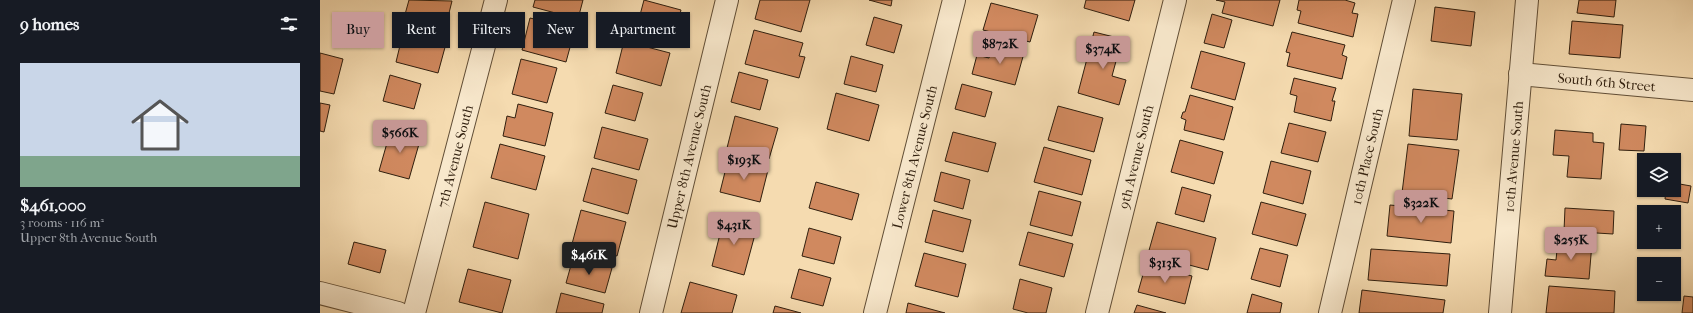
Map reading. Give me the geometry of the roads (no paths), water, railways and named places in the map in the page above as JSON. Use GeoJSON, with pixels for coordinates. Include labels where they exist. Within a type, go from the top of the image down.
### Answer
{"type":"FeatureCollection","features":[{"type":"Feature","properties":{"kind":"street","name":"7th Avenue South"},"geometry":{"type":"LineString","coordinates":[[414,313],[496,0]]}},
{"type":"Feature","properties":{"kind":"street","name":"Upper 8th Avenue South"},"geometry":{"type":"LineString","coordinates":[[651,313],[727,0]]}},
{"type":"Feature","properties":{"kind":"street","name":"Lower 8th Avenue South"},"geometry":{"type":"LineString","coordinates":[[875,313],[954,0]]}},
{"type":"Feature","properties":{"kind":"street","name":"9th Avenue South"},"geometry":{"type":"LineString","coordinates":[[1097,313],[1175,0]]}},
{"type":"Feature","properties":{"kind":"street","name":"10th Place South"},"geometry":{"type":"LineString","coordinates":[[1330,313],[1404,0]]}},
{"type":"Feature","properties":{"kind":"street","name":"10th Avenue South"},"geometry":{"type":"LineString","coordinates":[[1500,313],[1527,0]]}},
{"type":"Feature","properties":{"kind":"street","name":"South 6th Street"},"geometry":{"type":"LineString","coordinates":[[1520,74],[1693,90]]}},
{"type":"Feature","properties":{"kind":"street"},"geometry":{"type":"LineString","coordinates":[[320,293],[398,313]]}}]}
